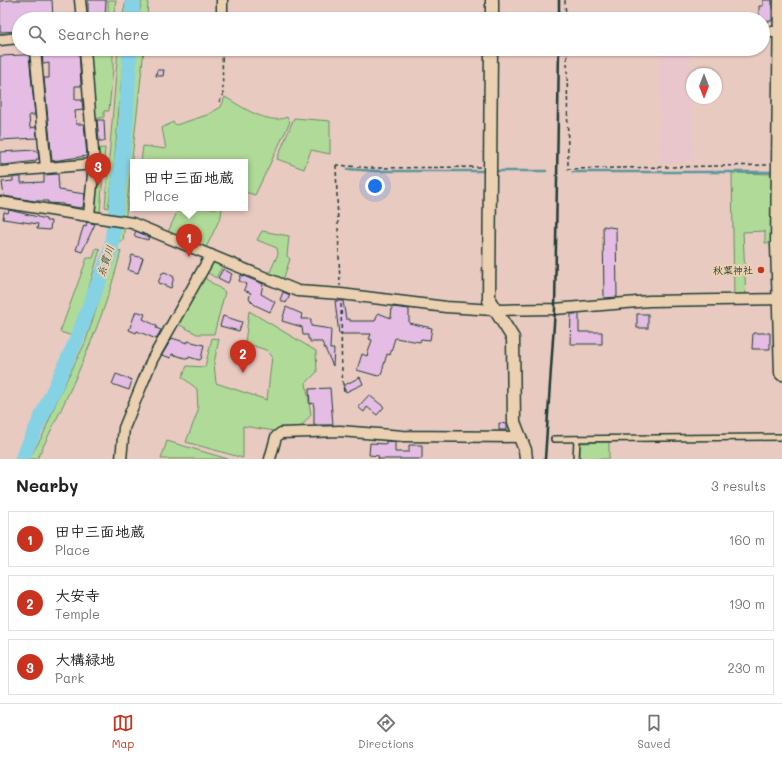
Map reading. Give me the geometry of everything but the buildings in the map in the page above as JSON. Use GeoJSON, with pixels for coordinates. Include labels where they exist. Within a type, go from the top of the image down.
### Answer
{"type":"FeatureCollection","features":[{"type":"Feature","properties":{"kind":"main road"},"geometry":{"type":"LineString","coordinates":[[781,0],[780,299],[782,372]]}},
{"type":"Feature","properties":{"kind":"street"},"geometry":{"type":"LineString","coordinates":[[80,0],[81,12]]}},
{"type":"Feature","properties":{"kind":"street"},"geometry":{"type":"LineString","coordinates":[[222,0],[222,12]]}},
{"type":"Feature","properties":{"kind":"street"},"geometry":{"type":"LineString","coordinates":[[492,0],[492,12]]}},
{"type":"Feature","properties":{"kind":"street"},"geometry":{"type":"LineString","coordinates":[[770,32],[781,32]]}},
{"type":"Feature","properties":{"kind":"street"},"geometry":{"type":"LineString","coordinates":[[0,40],[12,39]]}},
{"type":"Feature","properties":{"kind":"street"},"geometry":{"type":"LineString","coordinates":[[36,56],[46,168]]}},
{"type":"Feature","properties":{"kind":"street"},"geometry":{"type":"LineString","coordinates":[[86,56],[94,164],[89,215]]}},
{"type":"Feature","properties":{"kind":"street"},"geometry":{"type":"LineString","coordinates":[[492,56],[489,300],[513,338],[514,422],[526,450],[526,459]]}},
{"type":"Feature","properties":{"kind":"street"},"geometry":{"type":"LineString","coordinates":[[0,172],[94,164]]}},
{"type":"Feature","properties":{"kind":"street"},"geometry":{"type":"LineString","coordinates":[[0,202],[132,223],[298,291],[341,294],[446,307],[494,310],[555,309],[649,302],[780,299]]}},
{"type":"Feature","properties":{"kind":"street"},"geometry":{"type":"LineString","coordinates":[[121,459],[124,428],[152,360],[212,255]]}},
{"type":"Feature","properties":{"kind":"street"},"geometry":{"type":"LineString","coordinates":[[270,459],[276,437],[281,433],[340,431],[403,436],[521,437]]}},
{"type":"Feature","properties":{"kind":"lane"},"geometry":{"type":"LineString","coordinates":[[554,439],[782,437]]}},
{"type":"Feature","properties":{"kind":"lane"},"geometry":{"type":"LineString","coordinates":[[576,459],[577,439]]}},
{"type":"Feature","properties":{"kind":"path"},"geometry":{"type":"LineString","coordinates":[[565,0],[566,12]]}},
{"type":"Feature","properties":{"kind":"path"},"geometry":{"type":"LineString","coordinates":[[219,102],[223,96],[222,56]]}},
{"type":"Feature","properties":{"kind":"path"},"geometry":{"type":"LineString","coordinates":[[567,56],[568,169],[780,170]]}},
{"type":"Feature","properties":{"kind":"path"},"geometry":{"type":"LineString","coordinates":[[344,392],[341,369],[341,294],[337,164],[372,168],[490,167]]}},
{"type":"Feature","properties":{"kind":"shaded area"},"geometry":{"type":"Polygon","coordinates":[[[659,56],[690,56],[691,68],[686,68],[686,104],[691,104],[693,162],[660,163],[659,56]]]}},
{"type":"Feature","properties":{"kind":"green space"},"geometry":{"type":"Polygon","coordinates":[[[108,0],[116,0],[114,12],[108,12],[108,0]]]}},
{"type":"Feature","properties":{"kind":"green space"},"geometry":{"type":"Polygon","coordinates":[[[126,0],[131,0],[128,12],[123,12],[126,0]]]}},
{"type":"Feature","properties":{"kind":"green space"},"geometry":{"type":"Polygon","coordinates":[[[142,0],[148,0],[147,12],[139,12],[142,0]]]}},
{"type":"Feature","properties":{"kind":"green space"},"geometry":{"type":"Polygon","coordinates":[[[90,56],[113,56],[109,111],[104,111],[104,117],[95,119],[90,56]]]}},
{"type":"Feature","properties":{"kind":"green space"},"geometry":{"type":"Polygon","coordinates":[[[117,56],[123,56],[113,177],[108,208],[105,207],[117,56]]]}},
{"type":"Feature","properties":{"kind":"green space"},"geometry":{"type":"Polygon","coordinates":[[[135,56],[143,56],[132,159],[130,159],[130,177],[123,241],[117,241],[129,144],[135,56]]]}},
{"type":"Feature","properties":{"kind":"green space"},"geometry":{"type":"Polygon","coordinates":[[[225,97],[255,114],[272,119],[287,117],[290,122],[255,195],[248,193],[248,159],[141,159],[143,146],[166,149],[162,128],[173,122],[176,125],[207,115],[221,107],[225,97]]]}},
{"type":"Feature","properties":{"kind":"green space"},"geometry":{"type":"Polygon","coordinates":[[[294,118],[330,121],[330,154],[311,150],[304,169],[277,159],[294,118]]]}},
{"type":"Feature","properties":{"kind":"green space"},"geometry":{"type":"Polygon","coordinates":[[[105,148],[100,213],[96,213],[93,208],[91,149],[105,148]]]}},
{"type":"Feature","properties":{"kind":"green space"},"geometry":{"type":"Polygon","coordinates":[[[732,173],[774,174],[773,243],[765,243],[765,231],[743,232],[746,298],[734,298],[732,173]]]}},
{"type":"Feature","properties":{"kind":"green space"},"geometry":{"type":"Polygon","coordinates":[[[178,211],[222,211],[221,216],[205,250],[168,232],[178,211]]]}},
{"type":"Feature","properties":{"kind":"green space"},"geometry":{"type":"Polygon","coordinates":[[[262,231],[289,236],[287,256],[290,259],[283,280],[269,274],[278,254],[277,248],[257,240],[262,231]]]}},
{"type":"Feature","properties":{"kind":"green space"},"geometry":{"type":"Polygon","coordinates":[[[96,248],[100,249],[82,312],[73,336],[60,332],[87,258],[93,258],[96,248]]]}},
{"type":"Feature","properties":{"kind":"green space"},"geometry":{"type":"Polygon","coordinates":[[[113,250],[121,251],[105,305],[85,357],[37,459],[29,459],[43,435],[59,395],[85,343],[107,276],[113,250]]]}},
{"type":"Feature","properties":{"kind":"green space"},"geometry":{"type":"Polygon","coordinates":[[[205,256],[223,265],[216,278],[199,267],[205,256]]]}},
{"type":"Feature","properties":{"kind":"green space"},"geometry":{"type":"Polygon","coordinates":[[[196,272],[225,292],[214,334],[197,334],[176,323],[196,272]]]}},
{"type":"Feature","properties":{"kind":"green space"},"geometry":{"type":"Polygon","coordinates":[[[249,311],[316,351],[317,372],[306,383],[311,415],[299,429],[275,431],[243,426],[243,458],[186,442],[198,411],[197,389],[182,377],[187,366],[205,367],[212,338],[219,339],[214,363],[216,383],[267,400],[272,356],[266,350],[245,343],[249,311]]]}},
{"type":"Feature","properties":{"kind":"green space"},"geometry":{"type":"Polygon","coordinates":[[[167,441],[228,459],[161,459],[167,441]]]}},
{"type":"Feature","properties":{"kind":"green space"},"geometry":{"type":"Polygon","coordinates":[[[609,442],[609,459],[580,459],[580,443],[609,442]]]}},
{"type":"Feature","properties":{"kind":"waterway","name":"糸貫川"},"geometry":{"type":"LineString","coordinates":[[132,12],[133,0]]}},
{"type":"Feature","properties":{"kind":"waterway","name":"糸貫川"},"geometry":{"type":"LineString","coordinates":[[22,459],[76,341],[111,250],[126,125],[130,56]]}},
{"type":"Feature","properties":{"kind":"waterway"},"geometry":{"type":"LineString","coordinates":[[347,169],[376,171],[487,171]]}},
{"type":"Feature","properties":{"kind":"waterway"},"geometry":{"type":"LineString","coordinates":[[494,171],[546,171]]}},
{"type":"Feature","properties":{"kind":"waterway"},"geometry":{"type":"LineString","coordinates":[[573,172],[770,172]]}},
{"type":"Feature","properties":{"kind":"railway"},"geometry":{"type":"LineString","coordinates":[[559,0],[559,12]]}},
{"type":"Feature","properties":{"kind":"railway"},"geometry":{"type":"LineString","coordinates":[[545,459],[555,309],[559,56]]}},
{"type":"Feature","properties":{"kind":"place","name":"大構緑地"},"geometry":{"type":"Point","coordinates":[98,186]}},
{"type":"Feature","properties":{"kind":"place","name":"田中三面地蔵"},"geometry":{"type":"Point","coordinates":[189,257]}},
{"type":"Feature","properties":{"kind":"place","name":"秋葉神社"},"geometry":{"type":"Point","coordinates":[761,270]}},
{"type":"Feature","properties":{"kind":"place","name":"大安寺"},"geometry":{"type":"Point","coordinates":[243,373]}}]}
